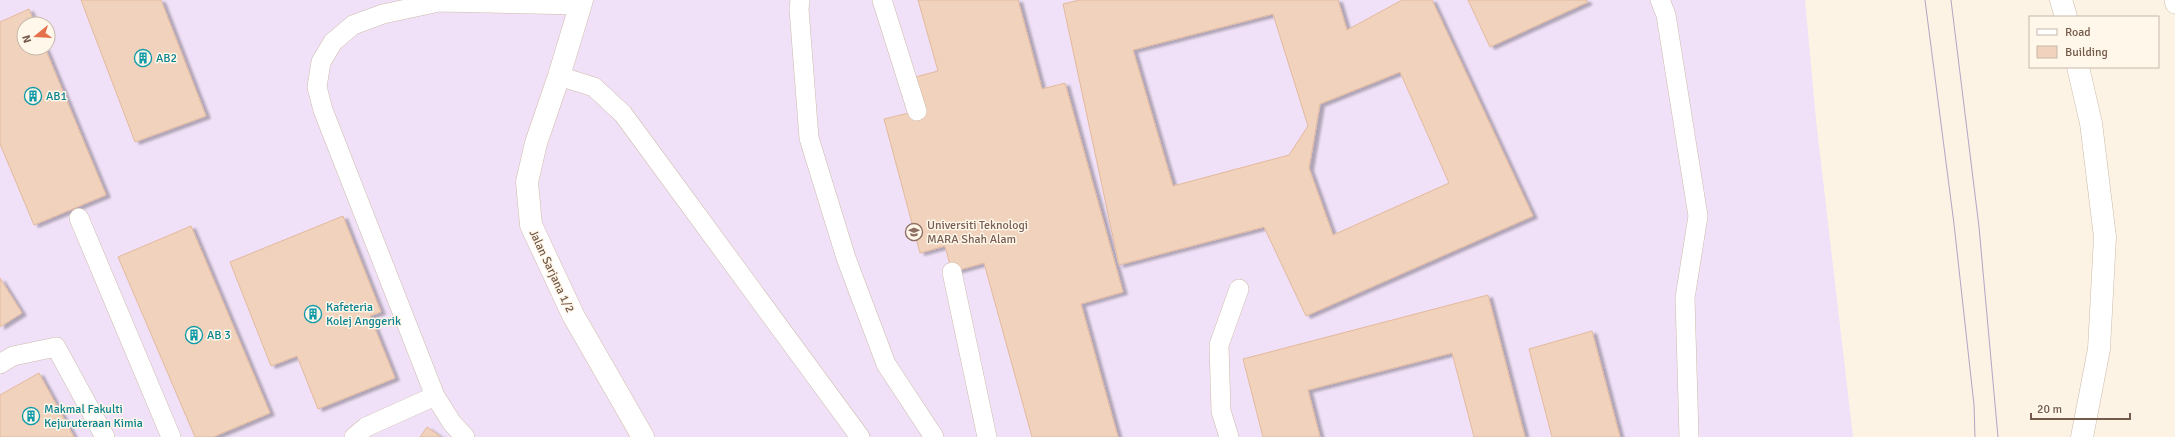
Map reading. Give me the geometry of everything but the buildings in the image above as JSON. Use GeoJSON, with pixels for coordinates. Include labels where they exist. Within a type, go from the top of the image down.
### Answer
{"type":"FeatureCollection","features":[{"type":"Feature","properties":{"kind":"street"},"geometry":{"type":"LineString","coordinates":[[2061,0],[2066,16]]}},
{"type":"Feature","properties":{"kind":"street","name":"Jalan Sarjana 1/2"},"geometry":{"type":"LineString","coordinates":[[581,3],[559,76],[536,143],[526,182],[531,225],[573,316],[643,437]]}},
{"type":"Feature","properties":{"kind":"street"},"geometry":{"type":"LineString","coordinates":[[2078,68],[2091,123],[2105,237],[2099,349],[2082,437]]}},
{"type":"Feature","properties":{"kind":"lane"},"geometry":{"type":"LineString","coordinates":[[800,0],[799,8],[809,138],[846,258],[886,364],[934,437]]}},
{"type":"Feature","properties":{"kind":"lane"},"geometry":{"type":"LineString","coordinates":[[882,0],[917,111]]}},
{"type":"Feature","properties":{"kind":"lane"},"geometry":{"type":"LineString","coordinates":[[1660,0],[1666,16],[1698,216],[1685,298],[1689,437]]}},
{"type":"Feature","properties":{"kind":"lane"},"geometry":{"type":"LineString","coordinates":[[2174,0],[2175,4]]}},
{"type":"Feature","properties":{"kind":"lane"},"geometry":{"type":"LineString","coordinates":[[465,437],[452,423],[435,396],[323,110],[317,87],[321,62],[332,42],[353,25],[383,14],[439,2],[581,3]]}},
{"type":"Feature","properties":{"kind":"lane"},"geometry":{"type":"LineString","coordinates":[[559,76],[594,87],[623,114],[860,437]]}},
{"type":"Feature","properties":{"kind":"lane"},"geometry":{"type":"LineString","coordinates":[[79,218],[171,437]]}},
{"type":"Feature","properties":{"kind":"lane"},"geometry":{"type":"LineString","coordinates":[[952,272],[987,437]]}},
{"type":"Feature","properties":{"kind":"lane"},"geometry":{"type":"LineString","coordinates":[[1229,437],[1222,411],[1219,345],[1239,289]]}},
{"type":"Feature","properties":{"kind":"lane"},"geometry":{"type":"LineString","coordinates":[[0,364],[13,356],[56,347],[105,437]]}},
{"type":"Feature","properties":{"kind":"lane"},"geometry":{"type":"LineString","coordinates":[[354,437],[366,427],[435,396]]}},
{"type":"Feature","properties":{"kind":"shaded area","name":"Universiti Teknologi MARA Shah Alam"},"geometry":{"type":"Polygon","coordinates":[[[0,0],[1805,0],[1816,120],[1853,437],[0,437],[0,0]]]}},
{"type":"Feature","properties":{"kind":"tram line"},"geometry":{"type":"LineString","coordinates":[[1925,0],[1954,224],[1974,405],[1975,437]]}},
{"type":"Feature","properties":{"kind":"tram line"},"geometry":{"type":"LineString","coordinates":[[1951,0],[1979,227],[1998,437]]}},
{"type":"Feature","properties":{"kind":"place","name":"AB2"},"geometry":{"type":"Point","coordinates":[143,58]}},
{"type":"Feature","properties":{"kind":"place","name":"AB1"},"geometry":{"type":"Point","coordinates":[33,96]}},
{"type":"Feature","properties":{"kind":"place","name":"Universiti Teknologi MARA Shah Alam"},"geometry":{"type":"Point","coordinates":[914,232]}},
{"type":"Feature","properties":{"kind":"place","name":"Kafeteria Kolej Anggerik"},"geometry":{"type":"Point","coordinates":[313,314]}},
{"type":"Feature","properties":{"kind":"place","name":"AB 3"},"geometry":{"type":"Point","coordinates":[194,335]}},
{"type":"Feature","properties":{"kind":"place","name":"Makmal Fakulti Kejuruteraan Kimia"},"geometry":{"type":"Point","coordinates":[31,416]}}]}
